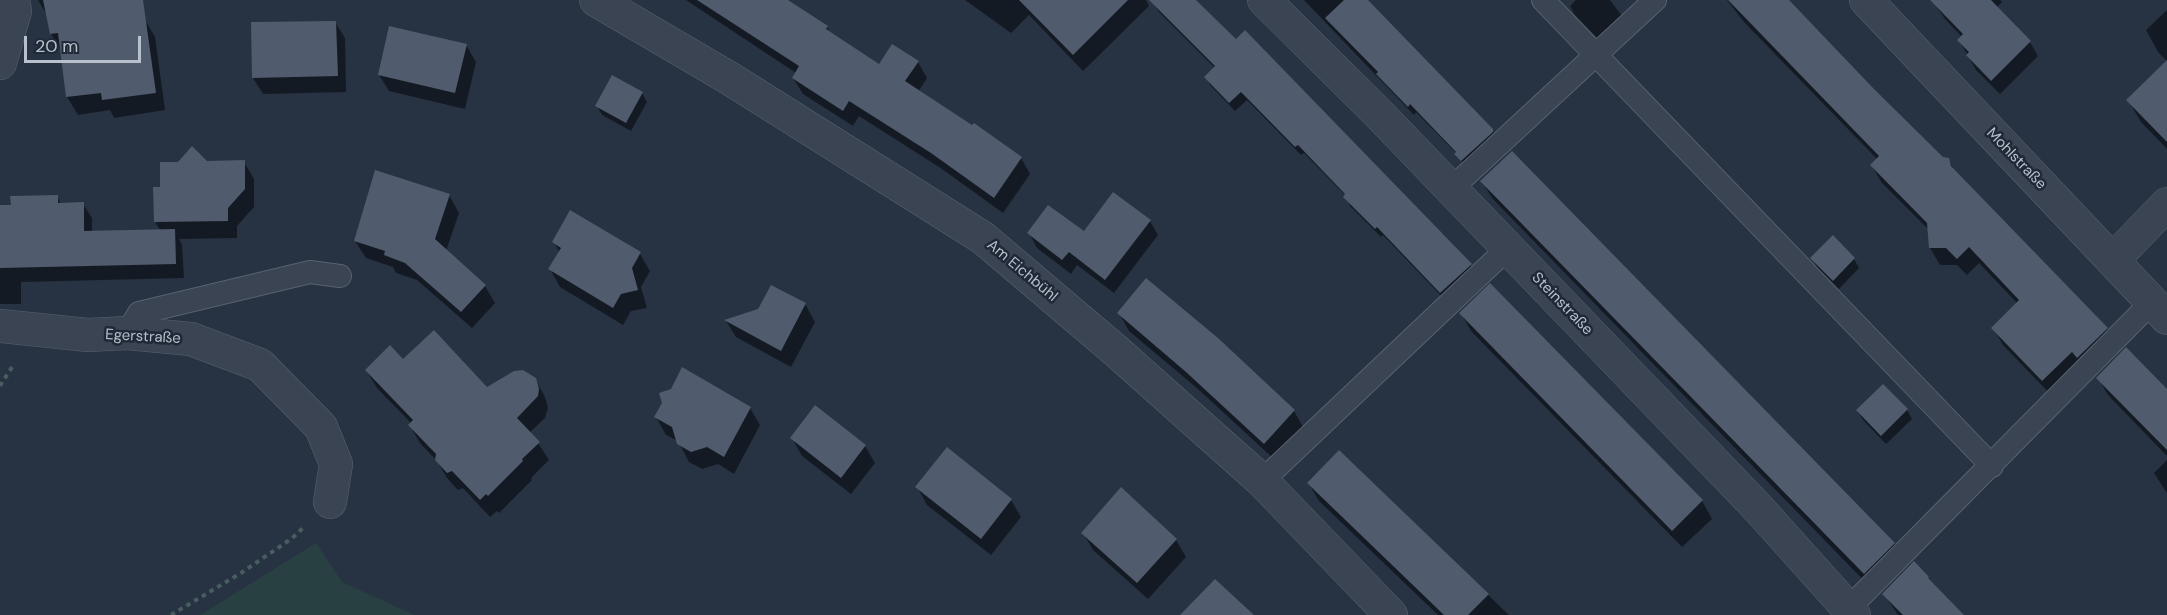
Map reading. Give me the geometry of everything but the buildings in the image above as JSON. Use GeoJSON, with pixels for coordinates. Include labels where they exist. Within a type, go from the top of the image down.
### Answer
{"type":"FeatureCollection","features":[{"type":"Feature","properties":{"kind":"street"},"geometry":{"type":"LineString","coordinates":[[0,63],[15,11],[13,0]]}},
{"type":"Feature","properties":{"kind":"street","name":"Am Eichbühl"},"geometry":{"type":"LineString","coordinates":[[596,0],[729,78],[983,238],[1115,350],[1262,481],[1391,615]]}},
{"type":"Feature","properties":{"kind":"street","name":"Steinstraße"},"geometry":{"type":"LineString","coordinates":[[1264,0],[1509,248],[1758,508],[1851,612]]}},
{"type":"Feature","properties":{"kind":"street","name":"Mohlstraße"},"geometry":{"type":"LineString","coordinates":[[1866,0],[2160,310]]}},
{"type":"Feature","properties":{"kind":"street"},"geometry":{"type":"LineString","coordinates":[[2113,260],[2167,204]]}},
{"type":"Feature","properties":{"kind":"street","name":"Egerstraße"},"geometry":{"type":"LineString","coordinates":[[0,326],[88,335],[127,333],[191,339],[260,364],[321,427],[336,464],[330,502]]}},
{"type":"Feature","properties":{"kind":"lane"},"geometry":{"type":"LineString","coordinates":[[1544,0],[1992,466]]}},
{"type":"Feature","properties":{"kind":"lane"},"geometry":{"type":"LineString","coordinates":[[1451,189],[1655,0]]}},
{"type":"Feature","properties":{"kind":"lane"},"geometry":{"type":"LineString","coordinates":[[1262,481],[1509,248]]}},
{"type":"Feature","properties":{"kind":"lane"},"geometry":{"type":"LineString","coordinates":[[127,333],[139,313],[310,272],[340,276]]}},
{"type":"Feature","properties":{"kind":"lane"},"geometry":{"type":"LineString","coordinates":[[1851,612],[1992,466],[2160,310]]}},
{"type":"Feature","properties":{"kind":"path"},"geometry":{"type":"LineString","coordinates":[[171,615],[241,573],[291,539],[330,502]]}},
{"type":"Feature","properties":{"kind":"green space"},"geometry":{"type":"Polygon","coordinates":[[[316,543],[342,582],[415,615],[200,615],[316,543]]]}}]}
